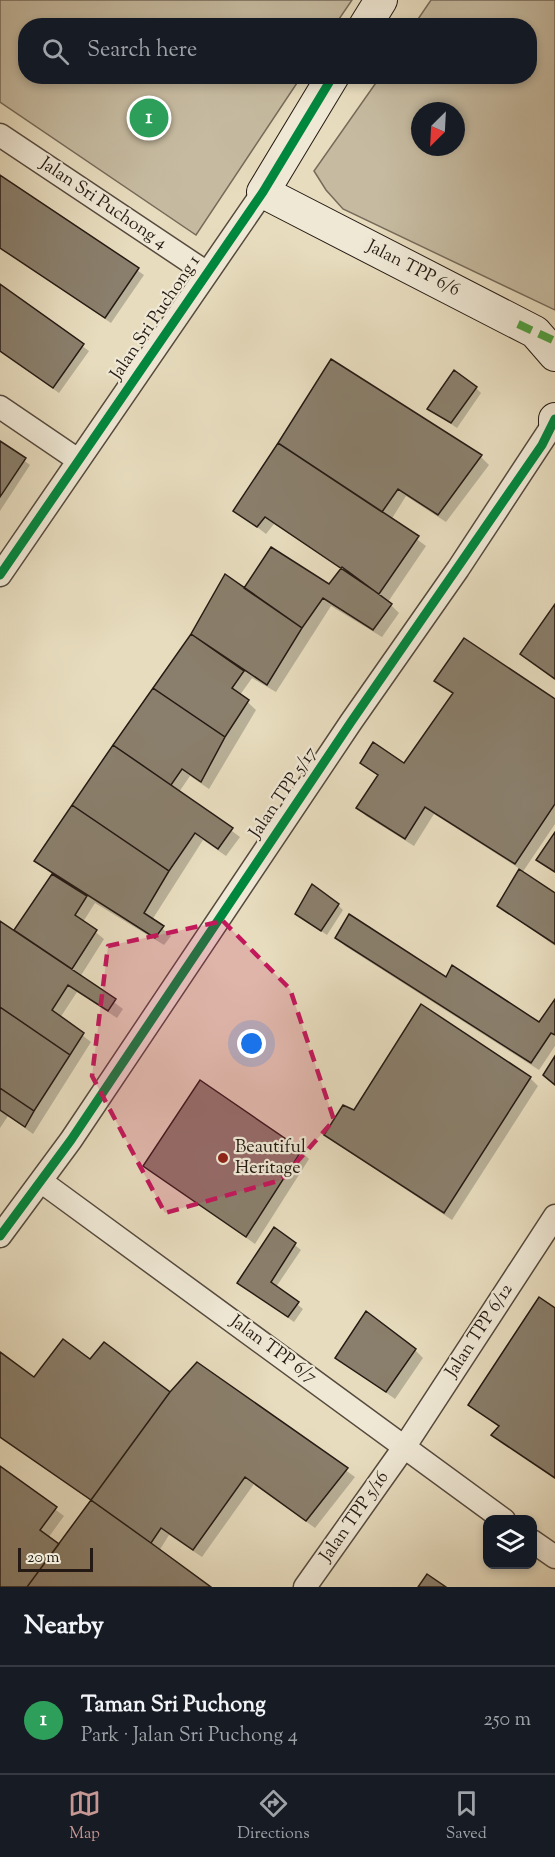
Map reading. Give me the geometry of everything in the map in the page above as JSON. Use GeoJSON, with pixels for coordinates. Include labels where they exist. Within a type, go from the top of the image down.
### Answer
{"type":"FeatureCollection","features":[{"type":"Feature","properties":{"kind":"street"},"geometry":{"type":"LineString","coordinates":[[369,18],[381,0]]}},
{"type":"Feature","properties":{"kind":"street","name":"Jalan Sri Puchong 1"},"geometry":{"type":"LineString","coordinates":[[0,575],[263,192],[328,84]]}},
{"type":"Feature","properties":{"kind":"street","name":"Jalan Sri Puchong 4"},"geometry":{"type":"LineString","coordinates":[[0,135],[207,273]]}},
{"type":"Feature","properties":{"kind":"street","name":"Jalan TPP 6/6"},"geometry":{"type":"LineString","coordinates":[[263,192],[536,332],[555,355]]}},
{"type":"Feature","properties":{"kind":"street"},"geometry":{"type":"LineString","coordinates":[[0,407],[78,460]]}},
{"type":"Feature","properties":{"kind":"street","name":"Jalan TPP 5/17"},"geometry":{"type":"LineString","coordinates":[[0,1236],[42,1182],[351,722],[458,569],[555,422]]}},
{"type":"Feature","properties":{"kind":"street","name":"Jalan TPP 6/7"},"geometry":{"type":"LineString","coordinates":[[42,1182],[497,1515]]}},
{"type":"Feature","properties":{"kind":"street","name":"Jalan TPP 6/12"},"geometry":{"type":"LineString","coordinates":[[405,1446],[555,1216]]}},
{"type":"Feature","properties":{"kind":"street","name":"Jalan TPP 5/16"},"geometry":{"type":"LineString","coordinates":[[305,1587],[405,1446]]}},
{"type":"Feature","properties":{"kind":"street"},"geometry":{"type":"LineString","coordinates":[[537,1544],[555,1557]]}},
{"type":"Feature","properties":{"kind":"highlighted area"},"geometry":{"type":"Polygon","coordinates":[[[223,921],[290,989],[334,1120],[281,1180],[165,1213],[92,1076],[108,946],[223,921]]]}},
{"type":"Feature","properties":{"kind":"shaded area"},"geometry":{"type":"Polygon","coordinates":[[[0,0],[352,0],[340,18],[18,18],[18,84],[296,84],[196,235],[0,102],[0,0]]]}},
{"type":"Feature","properties":{"kind":"shaded area"},"geometry":{"type":"Polygon","coordinates":[[[431,0],[555,0],[555,310],[343,209],[326,190],[314,171],[375,84],[537,84],[537,18],[419,18],[431,0]]]}},
{"type":"Feature","properties":{"kind":"building"},"geometry":{"type":"Polygon","coordinates":[[[0,175],[139,268],[105,318],[0,248],[0,175]]]}},
{"type":"Feature","properties":{"kind":"building"},"geometry":{"type":"Polygon","coordinates":[[[0,284],[84,344],[53,388],[0,351],[0,284]]]}},
{"type":"Feature","properties":{"kind":"building"},"geometry":{"type":"Polygon","coordinates":[[[331,359],[482,455],[438,515],[398,489],[382,512],[278,443],[331,359]]]}},
{"type":"Feature","properties":{"kind":"building"},"geometry":{"type":"Polygon","coordinates":[[[454,370],[477,387],[451,423],[427,409],[454,370]]]}},
{"type":"Feature","properties":{"kind":"building"},"geometry":{"type":"Polygon","coordinates":[[[0,441],[26,458],[0,497],[0,441]]]}},
{"type":"Feature","properties":{"kind":"building"},"geometry":{"type":"Polygon","coordinates":[[[278,443],[419,536],[379,594],[265,517],[257,527],[233,511],[278,443]]]}},
{"type":"Feature","properties":{"kind":"building"},"geometry":{"type":"Polygon","coordinates":[[[271,547],[329,584],[342,567],[392,604],[373,630],[323,598],[302,628],[244,588],[271,547]]]}},
{"type":"Feature","properties":{"kind":"building"},"geometry":{"type":"Polygon","coordinates":[[[225,574],[302,628],[267,685],[191,634],[225,574]]]}},
{"type":"Feature","properties":{"kind":"building"},"geometry":{"type":"Polygon","coordinates":[[[555,604],[555,679],[520,654],[555,604]]]}},
{"type":"Feature","properties":{"kind":"building"},"geometry":{"type":"Polygon","coordinates":[[[191,634],[244,671],[232,688],[249,700],[225,737],[153,688],[191,634]]]}},
{"type":"Feature","properties":{"kind":"building"},"geometry":{"type":"Polygon","coordinates":[[[464,638],[555,699],[555,804],[515,864],[425,807],[405,839],[356,808],[378,775],[360,763],[373,742],[404,763],[453,693],[434,681],[464,638]]]}},
{"type":"Feature","properties":{"kind":"building"},"geometry":{"type":"Polygon","coordinates":[[[153,688],[225,737],[201,782],[182,769],[171,785],[113,745],[153,688]]]}},
{"type":"Feature","properties":{"kind":"building"},"geometry":{"type":"Polygon","coordinates":[[[113,745],[233,828],[218,849],[195,833],[169,871],[72,805],[113,745]]]}},
{"type":"Feature","properties":{"kind":"building"},"geometry":{"type":"Polygon","coordinates":[[[72,805],[169,871],[144,913],[164,926],[155,938],[34,861],[72,805]]]}},
{"type":"Feature","properties":{"kind":"building"},"geometry":{"type":"Polygon","coordinates":[[[555,832],[555,872],[536,860],[555,832]]]}},
{"type":"Feature","properties":{"kind":"building"},"geometry":{"type":"Polygon","coordinates":[[[519,869],[555,893],[555,944],[497,906],[519,869]]]}},
{"type":"Feature","properties":{"kind":"building"},"geometry":{"type":"Polygon","coordinates":[[[52,874],[87,896],[75,915],[97,930],[72,969],[14,930],[52,874]]]}},
{"type":"Feature","properties":{"kind":"building"},"geometry":{"type":"Polygon","coordinates":[[[312,884],[339,904],[321,931],[295,914],[312,884]]]}},
{"type":"Feature","properties":{"kind":"building"},"geometry":{"type":"Polygon","coordinates":[[[349,914],[446,977],[452,965],[539,1022],[555,999],[555,1035],[551,1033],[531,1063],[335,938],[349,914]]]}},
{"type":"Feature","properties":{"kind":"building"},"geometry":{"type":"Polygon","coordinates":[[[0,921],[116,999],[108,1011],[68,985],[52,1010],[84,1033],[70,1055],[0,1007],[0,921]]]}},
{"type":"Feature","properties":{"kind":"building"},"geometry":{"type":"Polygon","coordinates":[[[421,1004],[531,1077],[444,1213],[324,1135],[343,1105],[354,1110],[421,1004]]]}},
{"type":"Feature","properties":{"kind":"building"},"geometry":{"type":"Polygon","coordinates":[[[0,1007],[70,1055],[34,1111],[0,1088],[0,1007]]]}},
{"type":"Feature","properties":{"kind":"building"},"geometry":{"type":"Polygon","coordinates":[[[555,1056],[555,1085],[543,1075],[555,1056]]]}},
{"type":"Feature","properties":{"kind":"building","name":"Beautiful Heritage"},"geometry":{"type":"Polygon","coordinates":[[[200,1080],[302,1150],[246,1237],[143,1166],[200,1080]]]}},
{"type":"Feature","properties":{"kind":"building"},"geometry":{"type":"Polygon","coordinates":[[[0,1088],[34,1111],[25,1127],[0,1110],[0,1088]]]}},
{"type":"Feature","properties":{"kind":"building"},"geometry":{"type":"Polygon","coordinates":[[[274,1227],[296,1243],[271,1282],[299,1302],[288,1317],[237,1283],[274,1227]]]}},
{"type":"Feature","properties":{"kind":"building"},"geometry":{"type":"Polygon","coordinates":[[[539,1297],[555,1308],[555,1478],[491,1435],[499,1426],[468,1405],[539,1297]]]}},
{"type":"Feature","properties":{"kind":"building"},"geometry":{"type":"Polygon","coordinates":[[[366,1311],[416,1349],[386,1392],[335,1358],[366,1311]]]}},
{"type":"Feature","properties":{"kind":"building"},"geometry":{"type":"Polygon","coordinates":[[[63,1339],[90,1359],[104,1342],[170,1392],[91,1500],[0,1437],[0,1352],[34,1377],[63,1339]]]}},
{"type":"Feature","properties":{"kind":"building"},"geometry":{"type":"Polygon","coordinates":[[[197,1362],[348,1468],[306,1521],[245,1477],[193,1550],[161,1528],[151,1543],[91,1500],[170,1392],[197,1362]]]}},
{"type":"Feature","properties":{"kind":"building"},"geometry":{"type":"Polygon","coordinates":[[[0,1466],[57,1507],[40,1530],[59,1544],[27,1587],[0,1587],[0,1466]]]}},
{"type":"Feature","properties":{"kind":"building"},"geometry":{"type":"Polygon","coordinates":[[[91,1500],[151,1543],[211,1587],[27,1587],[91,1500]]]}},
{"type":"Feature","properties":{"kind":"building"},"geometry":{"type":"Polygon","coordinates":[[[427,1574],[446,1587],[418,1587],[427,1574]]]}},
{"type":"Feature","properties":{"kind":"marked path"},"geometry":{"type":"LineString","coordinates":[[518,324],[555,341]]}},
{"type":"Feature","properties":{"kind":"cycle path"},"geometry":{"type":"LineString","coordinates":[[0,575],[263,192],[328,84]]}},
{"type":"Feature","properties":{"kind":"cycle path"},"geometry":{"type":"LineString","coordinates":[[0,1236],[71,1140],[351,722],[542,445],[555,419]]}},
{"type":"Feature","properties":{"kind":"place","name":"Taman Sri Puchong"},"geometry":{"type":"Point","coordinates":[149,118]}},
{"type":"Feature","properties":{"kind":"place","name":"Beautiful Heritage"},"geometry":{"type":"Point","coordinates":[223,1158]}}]}
